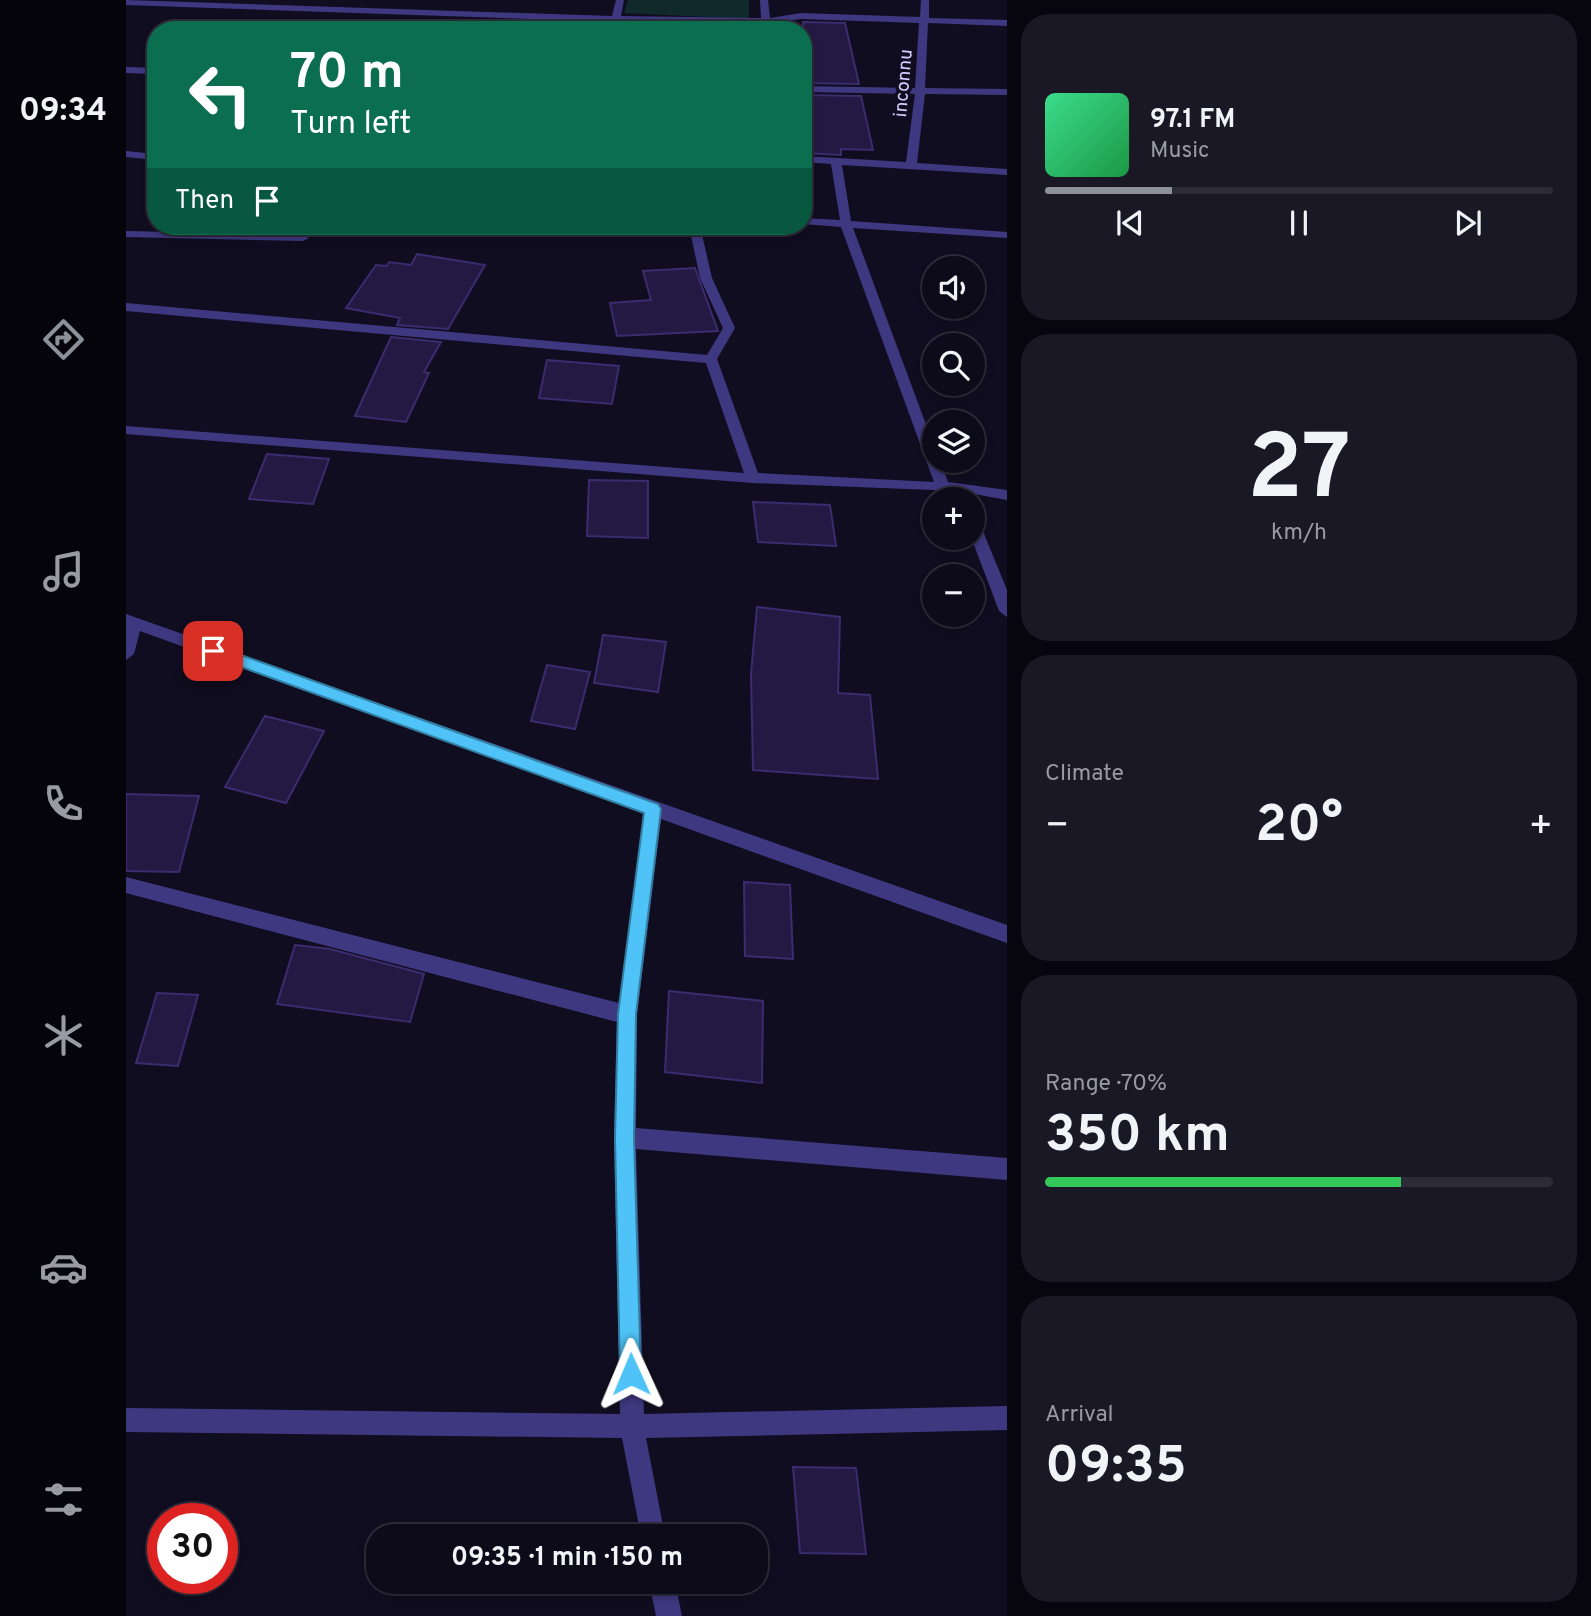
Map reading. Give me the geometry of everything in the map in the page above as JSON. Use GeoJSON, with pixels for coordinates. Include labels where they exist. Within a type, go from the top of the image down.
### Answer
{"type":"FeatureCollection","features":[{"type":"Feature","properties":{"kind":"street"},"geometry":{"type":"LineString","coordinates":[[616,19],[620,0]]}},
{"type":"Feature","properties":{"kind":"street"},"geometry":{"type":"LineString","coordinates":[[764,0],[764,21]]}},
{"type":"Feature","properties":{"kind":"street","name":"inconnu"},"geometry":{"type":"LineString","coordinates":[[911,168],[920,92],[925,0]]}},
{"type":"Feature","properties":{"kind":"street"},"geometry":{"type":"LineString","coordinates":[[126,2],[665,21]]}},
{"type":"Feature","properties":{"kind":"street"},"geometry":{"type":"LineString","coordinates":[[780,21],[801,16],[1006,23]]}},
{"type":"Feature","properties":{"kind":"street"},"geometry":{"type":"LineString","coordinates":[[126,70],[147,71]]}},
{"type":"Feature","properties":{"kind":"street"},"geometry":{"type":"LineString","coordinates":[[812,89],[1006,92]]}},
{"type":"Feature","properties":{"kind":"street"},"geometry":{"type":"LineString","coordinates":[[126,154],[147,156]]}},
{"type":"Feature","properties":{"kind":"street"},"geometry":{"type":"LineString","coordinates":[[812,160],[1006,172]]}},
{"type":"Feature","properties":{"kind":"street"},"geometry":{"type":"LineString","coordinates":[[836,162],[846,225],[954,487]]}},
{"type":"Feature","properties":{"kind":"street"},"geometry":{"type":"LineString","coordinates":[[812,222],[1006,235]]}},
{"type":"Feature","properties":{"kind":"street"},"geometry":{"type":"LineString","coordinates":[[126,234],[147,234]]}},
{"type":"Feature","properties":{"kind":"street"},"geometry":{"type":"LineString","coordinates":[[170,235],[303,238]]}},
{"type":"Feature","properties":{"kind":"street"},"geometry":{"type":"LineString","coordinates":[[697,235],[706,278],[729,328],[711,359],[753,478]]}},
{"type":"Feature","properties":{"kind":"street"},"geometry":{"type":"LineString","coordinates":[[126,307],[711,359]]}},
{"type":"Feature","properties":{"kind":"street"},"geometry":{"type":"LineString","coordinates":[[126,430],[753,478],[922,488]]}},
{"type":"Feature","properties":{"kind":"street"},"geometry":{"type":"LineString","coordinates":[[985,493],[1006,495]]}},
{"type":"Feature","properties":{"kind":"street"},"geometry":{"type":"LineString","coordinates":[[983,550],[1006,611]]}},
{"type":"Feature","properties":{"kind":"street"},"geometry":{"type":"LineString","coordinates":[[126,654],[130,622],[1006,934]]}},
{"type":"Feature","properties":{"kind":"street"},"geometry":{"type":"LineString","coordinates":[[651,1524],[632,1426],[625,1138],[627,1014],[653,809]]}},
{"type":"Feature","properties":{"kind":"street"},"geometry":{"type":"LineString","coordinates":[[126,885],[627,1014]]}},
{"type":"Feature","properties":{"kind":"street"},"geometry":{"type":"LineString","coordinates":[[625,1138],[1006,1169]]}},
{"type":"Feature","properties":{"kind":"street"},"geometry":{"type":"LineString","coordinates":[[126,1420],[632,1426],[1006,1418]]}},
{"type":"Feature","properties":{"kind":"street"},"geometry":{"type":"LineString","coordinates":[[664,1594],[669,1616]]}},
{"type":"Feature","properties":{"kind":"green space"},"geometry":{"type":"Polygon","coordinates":[[[628,0],[749,0],[749,19],[624,13],[628,0]]]}},
{"type":"Feature","properties":{"kind":"building"},"geometry":{"type":"Polygon","coordinates":[[[812,22],[845,23],[859,84],[812,83],[812,22]]]}},
{"type":"Feature","properties":{"kind":"building"},"geometry":{"type":"Polygon","coordinates":[[[812,95],[861,96],[873,150],[841,149],[841,155],[812,153],[812,95]]]}},
{"type":"Feature","properties":{"kind":"building"},"geometry":{"type":"Polygon","coordinates":[[[417,254],[485,265],[448,329],[397,325],[400,318],[346,308],[376,265],[387,266],[389,262],[411,265],[417,254]]]}},
{"type":"Feature","properties":{"kind":"building"},"geometry":{"type":"Polygon","coordinates":[[[695,268],[718,331],[617,336],[610,303],[651,300],[643,271],[695,268]]]}},
{"type":"Feature","properties":{"kind":"building"},"geometry":{"type":"Polygon","coordinates":[[[391,337],[441,342],[424,372],[429,373],[406,422],[355,416],[391,337]]]}},
{"type":"Feature","properties":{"kind":"building"},"geometry":{"type":"Polygon","coordinates":[[[547,360],[619,366],[612,404],[539,398],[547,360]]]}},
{"type":"Feature","properties":{"kind":"building"},"geometry":{"type":"Polygon","coordinates":[[[267,454],[329,459],[313,504],[249,499],[267,454]]]}},
{"type":"Feature","properties":{"kind":"building"},"geometry":{"type":"Polygon","coordinates":[[[589,480],[648,481],[648,538],[587,536],[589,480]]]}},
{"type":"Feature","properties":{"kind":"building"},"geometry":{"type":"Polygon","coordinates":[[[753,502],[830,505],[836,546],[758,542],[753,502]]]}},
{"type":"Feature","properties":{"kind":"building"},"geometry":{"type":"Polygon","coordinates":[[[757,607],[840,617],[838,693],[870,695],[878,779],[753,770],[751,674],[757,607]]]}},
{"type":"Feature","properties":{"kind":"building"},"geometry":{"type":"Polygon","coordinates":[[[603,635],[666,642],[658,692],[594,683],[603,635]]]}},
{"type":"Feature","properties":{"kind":"building"},"geometry":{"type":"Polygon","coordinates":[[[547,665],[590,672],[575,729],[531,721],[547,665]]]}},
{"type":"Feature","properties":{"kind":"building"},"geometry":{"type":"Polygon","coordinates":[[[265,716],[324,731],[286,803],[225,787],[265,716]]]}},
{"type":"Feature","properties":{"kind":"building"},"geometry":{"type":"Polygon","coordinates":[[[126,794],[199,796],[179,872],[126,871],[126,794]]]}},
{"type":"Feature","properties":{"kind":"building"},"geometry":{"type":"Polygon","coordinates":[[[744,882],[790,885],[793,959],[745,956],[744,882]]]}},
{"type":"Feature","properties":{"kind":"building"},"geometry":{"type":"Polygon","coordinates":[[[295,945],[330,949],[424,974],[410,1022],[277,1004],[295,945]]]}},
{"type":"Feature","properties":{"kind":"building"},"geometry":{"type":"Polygon","coordinates":[[[669,991],[763,1001],[762,1083],[665,1072],[669,991]]]}},
{"type":"Feature","properties":{"kind":"building"},"geometry":{"type":"Polygon","coordinates":[[[157,993],[198,995],[178,1066],[136,1063],[157,993]]]}},
{"type":"Feature","properties":{"kind":"building"},"geometry":{"type":"Polygon","coordinates":[[[793,1467],[856,1468],[866,1554],[800,1553],[793,1467]]]}},
{"type":"Feature","properties":{"kind":"route"},"geometry":{"type":"LineString","coordinates":[[213,651],[653,809],[627,1014],[625,1138],[631,1374]]}}]}
